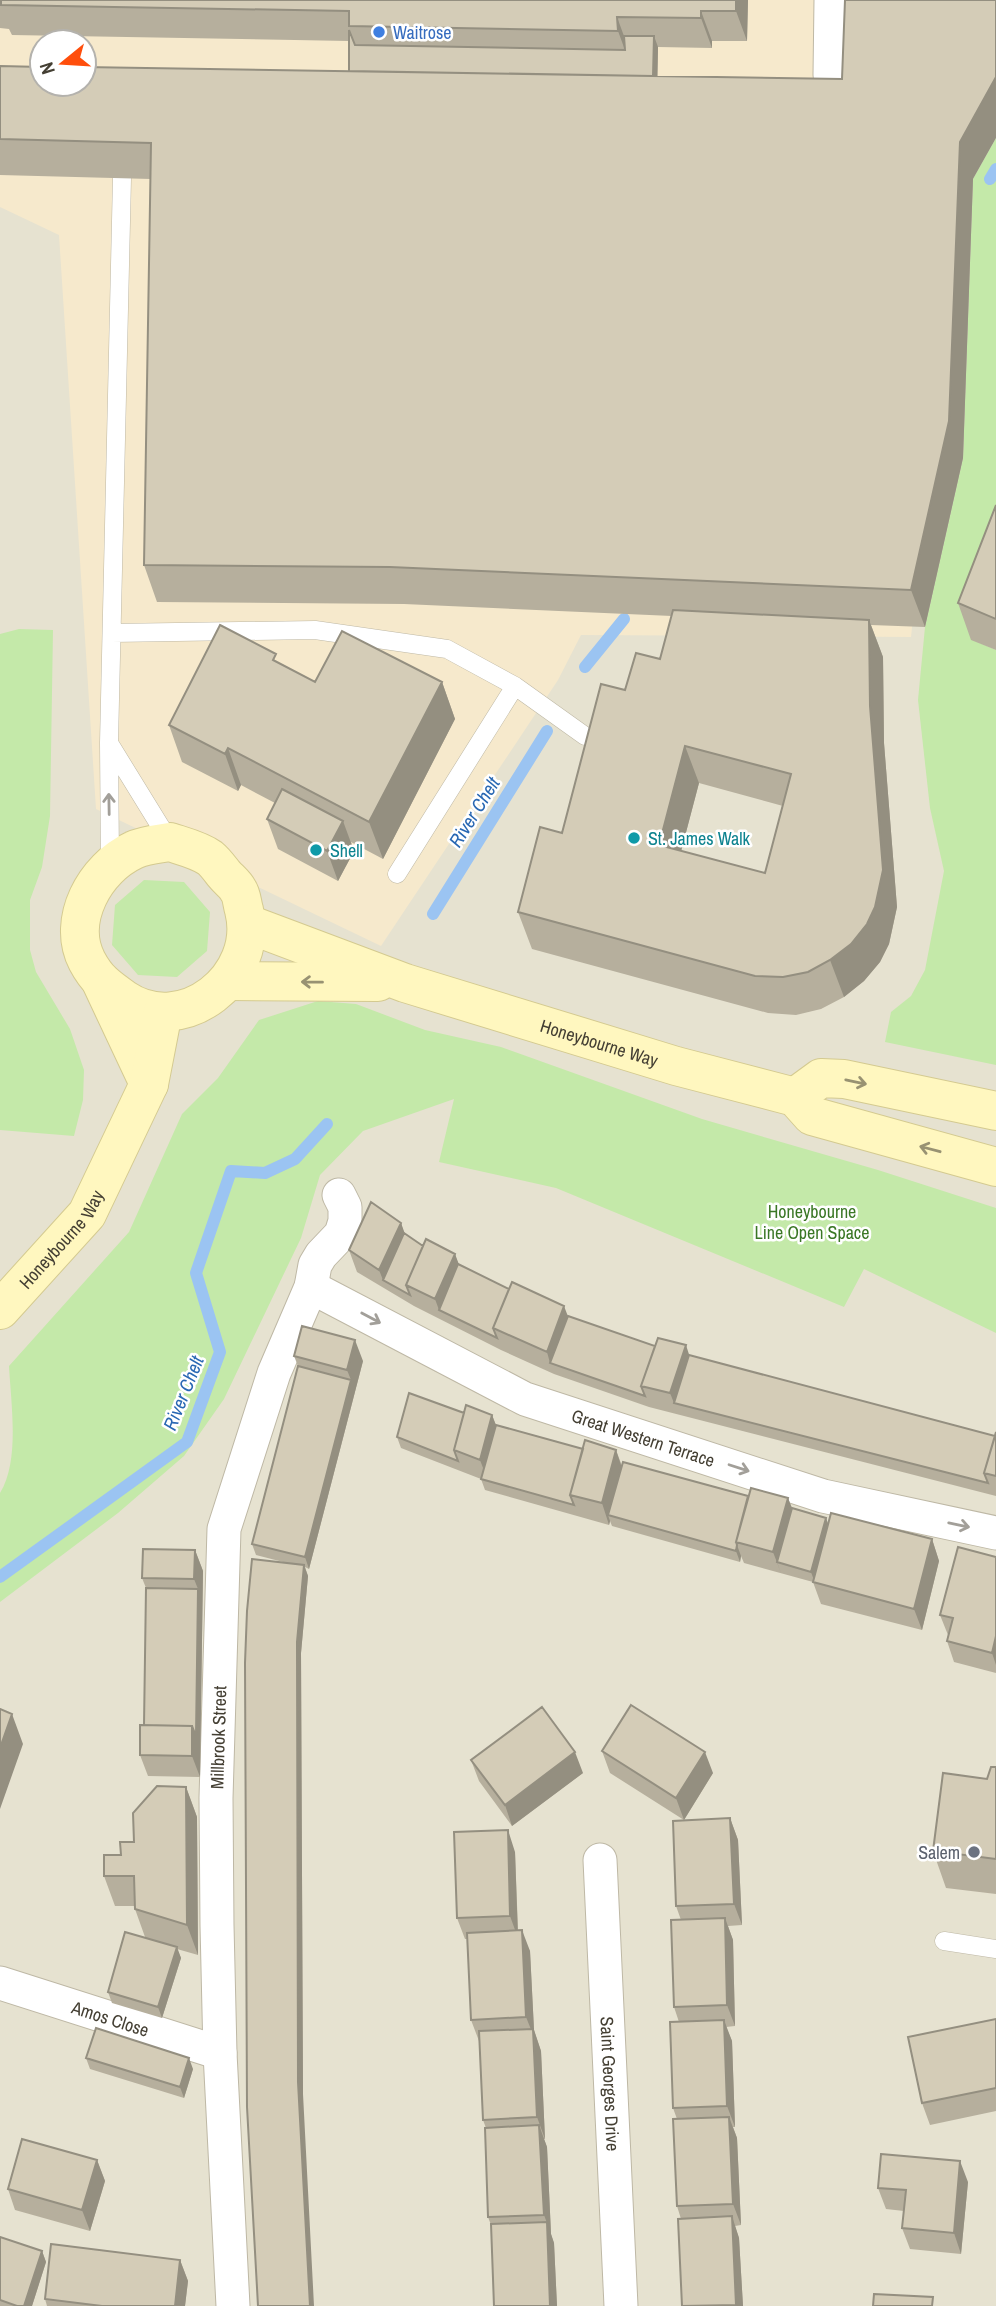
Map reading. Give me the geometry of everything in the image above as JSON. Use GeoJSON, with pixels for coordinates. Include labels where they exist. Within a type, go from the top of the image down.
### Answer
{"type":"FeatureCollection","features":[{"type":"Feature","properties":{"kind":"street"},"geometry":{"type":"LineString","coordinates":[[830,75],[831,0]]}},
{"type":"Feature","properties":{"kind":"street"},"geometry":{"type":"LineString","coordinates":[[102,984],[135,1006],[163,1012],[181,1010],[208,1000],[229,981],[244,953],[248,924],[239,890],[210,858],[170,842],[135,849],[110,864],[89,892],[81,919],[80,941],[86,960],[102,984],[149,1084]]}},
{"type":"Feature","properties":{"kind":"street","name":"Honeybourne Way"},"geometry":{"type":"LineString","coordinates":[[248,924],[405,983],[676,1066],[795,1097],[811,1116],[996,1167]]}},
{"type":"Feature","properties":{"kind":"street","name":"Honeybourne Way"},"geometry":{"type":"LineString","coordinates":[[229,981],[405,983]]}},
{"type":"Feature","properties":{"kind":"street","name":"Honeybourne Way"},"geometry":{"type":"LineString","coordinates":[[0,1310],[87,1214],[149,1084],[163,1012]]}},
{"type":"Feature","properties":{"kind":"street"},"geometry":{"type":"LineString","coordinates":[[795,1097],[821,1078],[844,1079],[996,1111]]}},
{"type":"Feature","properties":{"kind":"street","name":"Millbrook Street"},"geometry":{"type":"LineString","coordinates":[[233,2306],[220,2053],[216,1798],[224,1529],[274,1373],[311,1286],[315,1265],[341,1234],[345,1208],[339,1195]]}},
{"type":"Feature","properties":{"kind":"street","name":"Great Western Terrace"},"geometry":{"type":"LineString","coordinates":[[311,1286],[525,1399],[823,1496],[996,1533]]}},
{"type":"Feature","properties":{"kind":"street","name":"Saint Georges Drive"},"geometry":{"type":"LineString","coordinates":[[600,1860],[621,2306]]}},
{"type":"Feature","properties":{"kind":"street","name":"Amos Close"},"geometry":{"type":"LineString","coordinates":[[0,1983],[220,2053]]}},
{"type":"Feature","properties":{"kind":"lane"},"geometry":{"type":"LineString","coordinates":[[110,864],[109,743],[122,178]]}},
{"type":"Feature","properties":{"kind":"lane"},"geometry":{"type":"LineString","coordinates":[[112,633],[315,630],[447,649],[515,686],[585,736]]}},
{"type":"Feature","properties":{"kind":"lane"},"geometry":{"type":"LineString","coordinates":[[397,874],[515,686]]}},
{"type":"Feature","properties":{"kind":"lane"},"geometry":{"type":"LineString","coordinates":[[109,743],[170,842]]}},
{"type":"Feature","properties":{"kind":"lane"},"geometry":{"type":"LineString","coordinates":[[943,1941],[996,1949]]}},
{"type":"Feature","properties":{"kind":"shaded area"},"geometry":{"type":"Polygon","coordinates":[[[0,0],[996,0],[996,2306],[0,2306],[0,0]]]}},
{"type":"Feature","properties":{"kind":"shaded area"},"geometry":{"type":"Polygon","coordinates":[[[0,0],[863,0],[969,97],[911,637],[581,635],[558,680],[381,946],[96,809],[59,235],[0,207],[0,0]]]}},
{"type":"Feature","properties":{"kind":"green space"},"geometry":{"type":"Polygon","coordinates":[[[996,138],[996,577],[971,639],[996,650],[996,1065],[885,1042],[891,1012],[911,996],[925,970],[944,871],[930,808],[918,700],[925,627],[963,458],[973,179],[996,138]]]}},
{"type":"Feature","properties":{"kind":"green space"},"geometry":{"type":"Polygon","coordinates":[[[19,629],[53,630],[50,816],[42,867],[30,900],[30,950],[36,972],[70,1029],[84,1070],[83,1100],[74,1136],[0,1130],[0,634],[19,629]]]}},
{"type":"Feature","properties":{"kind":"green space"},"geometry":{"type":"Polygon","coordinates":[[[144,880],[184,882],[210,912],[207,951],[177,977],[138,975],[112,945],[115,905],[144,880]]]}},
{"type":"Feature","properties":{"kind":"green space","name":"Honeybourne Line Open Space"},"geometry":{"type":"Polygon","coordinates":[[[318,1001],[356,1004],[425,1030],[501,1047],[702,1119],[878,1170],[996,1208],[996,1333],[864,1269],[844,1307],[556,1188],[439,1162],[454,1099],[363,1131],[320,1175],[301,1238],[224,1399],[184,1456],[118,1513],[0,1602],[0,1493],[10,1465],[12,1448],[9,1366],[129,1232],[182,1114],[218,1078],[259,1020],[318,1001]]]}},
{"type":"Feature","properties":{"kind":"building"},"geometry":{"type":"Polygon","coordinates":[[[1,0],[736,0],[736,11],[701,11],[701,18],[617,17],[618,31],[349,26],[349,11],[1,5],[1,0]]]}},
{"type":"Feature","properties":{"kind":"building"},"geometry":{"type":"Polygon","coordinates":[[[845,0],[996,0],[996,77],[960,142],[949,421],[911,590],[390,567],[144,565],[151,143],[0,139],[0,66],[28,67],[28,98],[98,98],[98,67],[842,79],[845,0]]]}},
{"type":"Feature","properties":{"kind":"building"},"geometry":{"type":"Polygon","coordinates":[[[349,30],[355,45],[625,50],[624,36],[654,36],[653,76],[349,71],[349,30]]]}},
{"type":"Feature","properties":{"kind":"building"},"geometry":{"type":"Polygon","coordinates":[[[996,505],[996,619],[958,603],[996,505]]]}},
{"type":"Feature","properties":{"kind":"building","name":"St. James Walk"},"geometry":{"type":"Polygon","coordinates":[[[673,610],[869,620],[870,706],[883,870],[875,907],[867,924],[851,944],[808,972],[783,977],[755,976],[518,912],[540,827],[562,833],[601,684],[625,690],[636,653],[660,659],[673,610]],[[685,746],[659,845],[765,873],[791,774],[685,746]]]}},
{"type":"Feature","properties":{"kind":"building","name":"Shell"},"geometry":{"type":"Polygon","coordinates":[[[220,625],[276,654],[273,660],[315,682],[342,631],[442,682],[369,822],[228,748],[225,754],[169,725],[220,625]]]}},
{"type":"Feature","properties":{"kind":"building"},"geometry":{"type":"Polygon","coordinates":[[[282,789],[343,821],[327,851],[267,819],[282,789]]]}},
{"type":"Feature","properties":{"kind":"building"},"geometry":{"type":"Polygon","coordinates":[[[371,1202],[401,1223],[379,1270],[349,1250],[371,1202]]]}},
{"type":"Feature","properties":{"kind":"building"},"geometry":{"type":"Polygon","coordinates":[[[404,1233],[423,1246],[406,1285],[410,1295],[383,1280],[404,1233]]]}},
{"type":"Feature","properties":{"kind":"building"},"geometry":{"type":"Polygon","coordinates":[[[426,1239],[455,1254],[435,1299],[406,1285],[426,1239]]]}},
{"type":"Feature","properties":{"kind":"building"},"geometry":{"type":"Polygon","coordinates":[[[458,1264],[509,1289],[493,1328],[497,1338],[439,1310],[458,1264]]]}},
{"type":"Feature","properties":{"kind":"building"},"geometry":{"type":"Polygon","coordinates":[[[512,1282],[564,1306],[547,1352],[493,1328],[512,1282]]]}},
{"type":"Feature","properties":{"kind":"building"},"geometry":{"type":"Polygon","coordinates":[[[568,1316],[655,1346],[641,1386],[645,1396],[550,1363],[568,1316]]]}},
{"type":"Feature","properties":{"kind":"building"},"geometry":{"type":"Polygon","coordinates":[[[302,1326],[355,1340],[347,1370],[294,1356],[302,1326]]]}},
{"type":"Feature","properties":{"kind":"building"},"geometry":{"type":"Polygon","coordinates":[[[658,1338],[686,1345],[670,1393],[641,1386],[658,1338]]]}},
{"type":"Feature","properties":{"kind":"building"},"geometry":{"type":"Polygon","coordinates":[[[689,1355],[995,1436],[984,1473],[988,1483],[674,1403],[689,1355]]]}},
{"type":"Feature","properties":{"kind":"building"},"geometry":{"type":"Polygon","coordinates":[[[298,1366],[351,1380],[305,1557],[252,1544],[298,1366]]]}},
{"type":"Feature","properties":{"kind":"building"},"geometry":{"type":"Polygon","coordinates":[[[409,1393],[464,1413],[454,1450],[458,1461],[397,1437],[409,1393]]]}},
{"type":"Feature","properties":{"kind":"building"},"geometry":{"type":"Polygon","coordinates":[[[466,1405],[492,1415],[480,1460],[454,1450],[466,1405]]]}},
{"type":"Feature","properties":{"kind":"building"},"geometry":{"type":"Polygon","coordinates":[[[496,1425],[583,1449],[570,1495],[574,1505],[481,1479],[496,1425]]]}},
{"type":"Feature","properties":{"kind":"building"},"geometry":{"type":"Polygon","coordinates":[[[996,1432],[996,1476],[984,1473],[996,1432]]]}},
{"type":"Feature","properties":{"kind":"building"},"geometry":{"type":"Polygon","coordinates":[[[585,1440],[616,1450],[602,1503],[570,1495],[585,1440]]]}},
{"type":"Feature","properties":{"kind":"building"},"geometry":{"type":"Polygon","coordinates":[[[623,1462],[748,1496],[736,1551],[608,1515],[623,1462]]]}},
{"type":"Feature","properties":{"kind":"building"},"geometry":{"type":"Polygon","coordinates":[[[751,1488],[788,1498],[773,1552],[736,1542],[751,1488]]]}},
{"type":"Feature","properties":{"kind":"building"},"geometry":{"type":"Polygon","coordinates":[[[792,1508],[826,1518],[811,1572],[777,1562],[792,1508]]]}},
{"type":"Feature","properties":{"kind":"building"},"geometry":{"type":"Polygon","coordinates":[[[831,1513],[932,1539],[914,1609],[813,1582],[831,1513]]]}},
{"type":"Feature","properties":{"kind":"building"},"geometry":{"type":"Polygon","coordinates":[[[958,1547],[996,1557],[996,1636],[992,1653],[947,1641],[953,1618],[940,1615],[958,1547]]]}},
{"type":"Feature","properties":{"kind":"building"},"geometry":{"type":"Polygon","coordinates":[[[143,1549],[195,1550],[194,1579],[142,1578],[143,1549]]]}},
{"type":"Feature","properties":{"kind":"building"},"geometry":{"type":"Polygon","coordinates":[[[252,1559],[304,1565],[297,1642],[298,2082],[310,2306],[258,2306],[247,2107],[245,1663],[252,1559]]]}},
{"type":"Feature","properties":{"kind":"building"},"geometry":{"type":"Polygon","coordinates":[[[146,1588],[198,1589],[196,1736],[192,1726],[144,1725],[146,1588]]]}},
{"type":"Feature","properties":{"kind":"building"},"geometry":{"type":"Polygon","coordinates":[[[631,1705],[705,1752],[676,1798],[602,1751],[631,1705]]]}},
{"type":"Feature","properties":{"kind":"building"},"geometry":{"type":"Polygon","coordinates":[[[542,1707],[575,1752],[505,1805],[471,1760],[542,1707]]]}},
{"type":"Feature","properties":{"kind":"building"},"geometry":{"type":"Polygon","coordinates":[[[0,1709],[12,1714],[0,1748],[0,1709]]]}},
{"type":"Feature","properties":{"kind":"building"},"geometry":{"type":"Polygon","coordinates":[[[140,1725],[192,1726],[192,1756],[140,1755],[140,1725]]]}},
{"type":"Feature","properties":{"kind":"building"},"geometry":{"type":"Polygon","coordinates":[[[991,1767],[996,1767],[996,1859],[933,1851],[943,1773],[987,1779],[991,1767]]]}},
{"type":"Feature","properties":{"kind":"building"},"geometry":{"type":"Polygon","coordinates":[[[157,1786],[186,1787],[187,1925],[135,1909],[134,1876],[104,1876],[104,1855],[121,1855],[120,1842],[134,1842],[133,1813],[157,1786]]]}},
{"type":"Feature","properties":{"kind":"building"},"geometry":{"type":"Polygon","coordinates":[[[730,1818],[734,1904],[676,1906],[673,1821],[730,1818]]]}},
{"type":"Feature","properties":{"kind":"building"},"geometry":{"type":"Polygon","coordinates":[[[508,1830],[510,1916],[457,1918],[454,1832],[508,1830]]]}},
{"type":"Feature","properties":{"kind":"building"},"geometry":{"type":"Polygon","coordinates":[[[725,1918],[727,2005],[674,2007],[671,1920],[725,1918]]]}},
{"type":"Feature","properties":{"kind":"building"},"geometry":{"type":"Polygon","coordinates":[[[522,1930],[526,2017],[471,2020],[467,1933],[522,1930]]]}},
{"type":"Feature","properties":{"kind":"building"},"geometry":{"type":"Polygon","coordinates":[[[125,1932],[177,1947],[158,2007],[108,1992],[125,1932]]]}},
{"type":"Feature","properties":{"kind":"building"},"geometry":{"type":"Polygon","coordinates":[[[996,2019],[996,2088],[922,2103],[908,2037],[996,2019]]]}},
{"type":"Feature","properties":{"kind":"building"},"geometry":{"type":"Polygon","coordinates":[[[724,2020],[727,2106],[673,2108],[670,2022],[724,2020]]]}},
{"type":"Feature","properties":{"kind":"building"},"geometry":{"type":"Polygon","coordinates":[[[96,2028],[189,2058],[180,2087],[86,2058],[96,2028]]]}},
{"type":"Feature","properties":{"kind":"building"},"geometry":{"type":"Polygon","coordinates":[[[533,2029],[537,2117],[483,2120],[479,2031],[533,2029]]]}},
{"type":"Feature","properties":{"kind":"building"},"geometry":{"type":"Polygon","coordinates":[[[729,2117],[733,2204],[677,2206],[673,2119],[729,2117]]]}},
{"type":"Feature","properties":{"kind":"building"},"geometry":{"type":"Polygon","coordinates":[[[539,2125],[544,2215],[488,2217],[485,2128],[539,2125]]]}},
{"type":"Feature","properties":{"kind":"building"},"geometry":{"type":"Polygon","coordinates":[[[22,2139],[97,2160],[82,2210],[8,2189],[22,2139]]]}},
{"type":"Feature","properties":{"kind":"building"},"geometry":{"type":"Polygon","coordinates":[[[881,2154],[960,2161],[954,2233],[902,2228],[906,2190],[878,2188],[881,2154]]]}},
{"type":"Feature","properties":{"kind":"building"},"geometry":{"type":"Polygon","coordinates":[[[732,2216],[736,2305],[682,2306],[678,2219],[732,2216]]]}},
{"type":"Feature","properties":{"kind":"building"},"geometry":{"type":"Polygon","coordinates":[[[547,2222],[550,2306],[494,2306],[491,2224],[547,2222]]]}},
{"type":"Feature","properties":{"kind":"building"},"geometry":{"type":"Polygon","coordinates":[[[0,2237],[42,2251],[24,2306],[0,2300],[0,2237]]]}},
{"type":"Feature","properties":{"kind":"building"},"geometry":{"type":"Polygon","coordinates":[[[51,2244],[180,2260],[175,2306],[102,2306],[45,2299],[51,2244]]]}},
{"type":"Feature","properties":{"kind":"building"},"geometry":{"type":"Polygon","coordinates":[[[874,2294],[933,2297],[932,2306],[873,2306],[874,2294]]]}},
{"type":"Feature","properties":{"kind":"waterway","name":"River Chelt"},"geometry":{"type":"LineString","coordinates":[[990,179],[996,169]]}},
{"type":"Feature","properties":{"kind":"waterway","name":"River Chelt"},"geometry":{"type":"LineString","coordinates":[[585,667],[624,619]]}},
{"type":"Feature","properties":{"kind":"waterway","name":"River Chelt"},"geometry":{"type":"LineString","coordinates":[[433,914],[547,731]]}},
{"type":"Feature","properties":{"kind":"waterway","name":"River Chelt"},"geometry":{"type":"LineString","coordinates":[[0,1577],[187,1442],[220,1352],[196,1273],[231,1171],[265,1173],[295,1159],[327,1124]]}},
{"type":"Feature","properties":{"kind":"place","name":"Waitrose"},"geometry":{"type":"Point","coordinates":[379,32]}},
{"type":"Feature","properties":{"kind":"place","name":"St. James Walk"},"geometry":{"type":"Point","coordinates":[634,838]}},
{"type":"Feature","properties":{"kind":"place","name":"Shell"},"geometry":{"type":"Point","coordinates":[316,850]}},
{"type":"Feature","properties":{"kind":"place","name":"Salem"},"geometry":{"type":"Point","coordinates":[974,1852]}}]}
